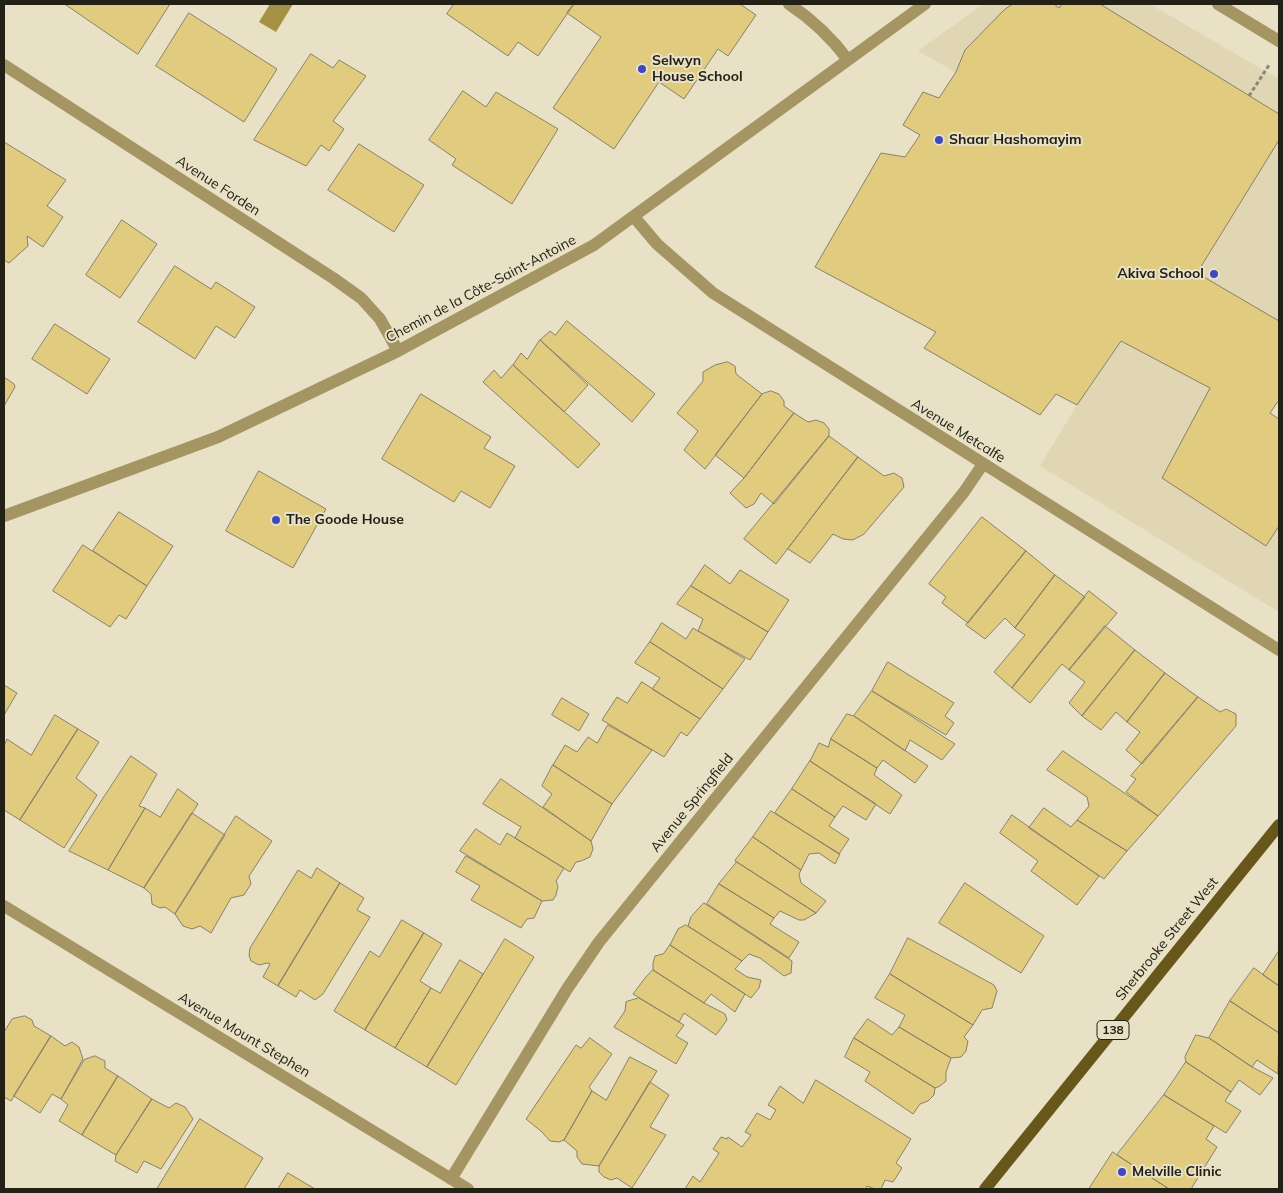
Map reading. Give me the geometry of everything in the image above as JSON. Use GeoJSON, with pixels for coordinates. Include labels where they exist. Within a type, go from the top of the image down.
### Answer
{"type":"FeatureCollection","features":[{"type":"Feature","properties":{"kind":"main road","name":"Sherbrooke Street West"},"geometry":{"type":"LineString","coordinates":[[984,1189],[1279,825]]}},
{"type":"Feature","properties":{"kind":"street"},"geometry":{"type":"LineString","coordinates":[[789,4],[808,16],[825,32],[848,60]]}},
{"type":"Feature","properties":{"kind":"street","name":"Chemin de la Côte-Saint-Antoine"},"geometry":{"type":"LineString","coordinates":[[4,516],[218,437],[398,351],[594,246],[925,4]]}},
{"type":"Feature","properties":{"kind":"street"},"geometry":{"type":"LineString","coordinates":[[1218,4],[1279,41]]}},
{"type":"Feature","properties":{"kind":"street","name":"Avenue Forden"},"geometry":{"type":"LineString","coordinates":[[4,65],[361,298],[380,319],[398,351]]}},
{"type":"Feature","properties":{"kind":"street","name":"Avenue Metcalfe"},"geometry":{"type":"LineString","coordinates":[[634,218],[657,244],[713,292],[1279,650]]}},
{"type":"Feature","properties":{"kind":"street","name":"Avenue Springfield"},"geometry":{"type":"LineString","coordinates":[[451,1179],[567,989],[598,942],[964,492],[983,464]]}},
{"type":"Feature","properties":{"kind":"street","name":"Avenue Mount Stephen"},"geometry":{"type":"LineString","coordinates":[[4,906],[468,1189]]}},
{"type":"Feature","properties":{"kind":"path"},"geometry":{"type":"LineString","coordinates":[[1249,96],[1269,65]]}},
{"type":"Feature","properties":{"kind":"shaded area"},"geometry":{"type":"Polygon","coordinates":[[[270,4],[293,4],[276,32],[259,22],[270,4]]]}},
{"type":"Feature","properties":{"kind":"shaded area","name":"Akiva School"},"geometry":{"type":"Polygon","coordinates":[[[983,4],[1150,4],[1279,79],[1279,400],[1271,413],[1279,419],[1279,612],[1040,466],[1077,405],[1120,341],[1001,98],[918,51],[983,4]]]}},
{"type":"Feature","properties":{"kind":"building"},"geometry":{"type":"Polygon","coordinates":[[[65,4],[170,4],[138,54],[65,4]]]}},
{"type":"Feature","properties":{"kind":"building"},"geometry":{"type":"Polygon","coordinates":[[[454,4],[574,4],[538,56],[518,42],[508,56],[447,14],[454,4]]]}},
{"type":"Feature","properties":{"kind":"building","name":"Selwyn House School"},"geometry":{"type":"Polygon","coordinates":[[[574,4],[740,4],[756,15],[728,56],[718,49],[684,99],[659,82],[614,149],[553,108],[601,37],[567,13],[574,4]]]}},
{"type":"Feature","properties":{"kind":"building"},"geometry":{"type":"Polygon","coordinates":[[[1013,4],[1054,4],[1059,8],[1062,4],[1100,4],[1279,114],[1279,140],[1197,273],[1279,321],[1279,400],[1270,413],[1279,419],[1279,526],[1266,546],[1162,478],[1210,388],[1121,341],[1077,405],[1056,394],[1040,415],[924,348],[936,332],[815,267],[881,153],[905,157],[920,135],[903,125],[923,92],[939,98],[956,72],[965,50],[1004,10],[1013,4]]]}},
{"type":"Feature","properties":{"kind":"building"},"geometry":{"type":"Polygon","coordinates":[[[189,13],[277,69],[244,122],[156,66],[189,13]]]}},
{"type":"Feature","properties":{"kind":"building"},"geometry":{"type":"Polygon","coordinates":[[[311,54],[333,68],[339,60],[366,76],[333,121],[344,129],[329,151],[321,145],[306,166],[254,140],[311,54]]]}},
{"type":"Feature","properties":{"kind":"building"},"geometry":{"type":"Polygon","coordinates":[[[463,91],[486,107],[496,92],[558,129],[512,204],[452,165],[456,159],[429,140],[463,91]]]}},
{"type":"Feature","properties":{"kind":"building"},"geometry":{"type":"Polygon","coordinates":[[[4,142],[66,180],[47,206],[63,217],[43,247],[27,236],[28,246],[9,263],[4,260],[4,142]]]}},
{"type":"Feature","properties":{"kind":"building"},"geometry":{"type":"Polygon","coordinates":[[[359,144],[424,185],[394,232],[328,190],[359,144]]]}},
{"type":"Feature","properties":{"kind":"building"},"geometry":{"type":"Polygon","coordinates":[[[122,220],[157,244],[120,298],[86,275],[122,220]]]}},
{"type":"Feature","properties":{"kind":"building"},"geometry":{"type":"Polygon","coordinates":[[[175,266],[211,289],[216,282],[255,307],[235,338],[216,326],[195,359],[138,322],[175,266]]]}},
{"type":"Feature","properties":{"kind":"building"},"geometry":{"type":"Polygon","coordinates":[[[567,321],[655,394],[632,422],[540,340],[550,331],[555,335],[567,321]]]}},
{"type":"Feature","properties":{"kind":"building"},"geometry":{"type":"Polygon","coordinates":[[[55,324],[110,359],[87,394],[32,359],[55,324]]]}},
{"type":"Feature","properties":{"kind":"building"},"geometry":{"type":"Polygon","coordinates":[[[540,340],[588,385],[564,412],[513,365],[521,353],[527,359],[540,340]]]}},
{"type":"Feature","properties":{"kind":"building"},"geometry":{"type":"Polygon","coordinates":[[[728,362],[735,366],[736,374],[762,394],[705,469],[684,450],[698,431],[677,413],[703,381],[703,372],[715,365],[728,362]]]}},
{"type":"Feature","properties":{"kind":"building"},"geometry":{"type":"Polygon","coordinates":[[[513,365],[600,444],[578,468],[483,382],[494,370],[501,378],[513,365]]]}},
{"type":"Feature","properties":{"kind":"building"},"geometry":{"type":"Polygon","coordinates":[[[4,377],[14,384],[15,387],[4,406],[4,377]]]}},
{"type":"Feature","properties":{"kind":"building"},"geometry":{"type":"Polygon","coordinates":[[[771,391],[779,394],[784,401],[784,406],[794,413],[744,478],[715,455],[762,394],[771,391]]]}},
{"type":"Feature","properties":{"kind":"building"},"geometry":{"type":"Polygon","coordinates":[[[421,394],[491,437],[484,448],[515,466],[490,508],[461,491],[454,502],[382,459],[421,394]]]}},
{"type":"Feature","properties":{"kind":"building"},"geometry":{"type":"Polygon","coordinates":[[[794,413],[808,422],[816,420],[824,423],[829,429],[829,436],[774,504],[761,493],[754,504],[746,508],[730,493],[744,478],[794,413]]]}},
{"type":"Feature","properties":{"kind":"building"},"geometry":{"type":"Polygon","coordinates":[[[829,436],[858,457],[776,564],[744,539],[829,436]]]}},
{"type":"Feature","properties":{"kind":"building"},"geometry":{"type":"Polygon","coordinates":[[[858,457],[884,476],[894,473],[902,478],[904,487],[864,534],[853,540],[843,539],[833,534],[810,563],[788,549],[858,457]]]}},
{"type":"Feature","properties":{"kind":"building","name":"The Goode House"},"geometry":{"type":"Polygon","coordinates":[[[259,471],[326,509],[293,568],[226,531],[259,471]]]}},
{"type":"Feature","properties":{"kind":"building"},"geometry":{"type":"Polygon","coordinates":[[[119,512],[173,546],[147,586],[93,551],[119,512]]]}},
{"type":"Feature","properties":{"kind":"building"},"geometry":{"type":"Polygon","coordinates":[[[982,517],[1026,551],[968,623],[942,603],[946,597],[929,584],[982,517]]]}},
{"type":"Feature","properties":{"kind":"building"},"geometry":{"type":"Polygon","coordinates":[[[83,545],[147,586],[126,619],[119,615],[110,627],[53,591],[83,545]]]}},
{"type":"Feature","properties":{"kind":"building"},"geometry":{"type":"Polygon","coordinates":[[[1026,551],[1055,575],[1015,628],[1005,618],[985,639],[966,625],[1026,551]]]}},
{"type":"Feature","properties":{"kind":"building"},"geometry":{"type":"Polygon","coordinates":[[[705,565],[730,584],[740,570],[789,600],[768,632],[691,586],[705,565]]]}},
{"type":"Feature","properties":{"kind":"building"},"geometry":{"type":"Polygon","coordinates":[[[1055,575],[1085,597],[1012,688],[994,672],[1025,635],[1015,628],[1055,575]]]}},
{"type":"Feature","properties":{"kind":"building"},"geometry":{"type":"Polygon","coordinates":[[[691,586],[768,632],[750,660],[698,631],[703,619],[677,604],[691,586]]]}},
{"type":"Feature","properties":{"kind":"building"},"geometry":{"type":"Polygon","coordinates":[[[1089,591],[1117,613],[1069,670],[1062,664],[1030,703],[1012,688],[1089,591]]]}},
{"type":"Feature","properties":{"kind":"building"},"geometry":{"type":"Polygon","coordinates":[[[662,623],[686,639],[693,628],[745,659],[723,689],[650,642],[662,623]]]}},
{"type":"Feature","properties":{"kind":"building"},"geometry":{"type":"Polygon","coordinates":[[[1105,626],[1135,650],[1082,716],[1069,703],[1085,682],[1069,670],[1105,626]]]}},
{"type":"Feature","properties":{"kind":"building"},"geometry":{"type":"Polygon","coordinates":[[[650,642],[723,689],[700,719],[652,689],[660,678],[635,663],[650,642]]]}},
{"type":"Feature","properties":{"kind":"building"},"geometry":{"type":"Polygon","coordinates":[[[1135,650],[1165,673],[1127,722],[1116,712],[1101,730],[1082,716],[1135,650]]]}},
{"type":"Feature","properties":{"kind":"building"},"geometry":{"type":"Polygon","coordinates":[[[888,662],[954,703],[945,716],[954,723],[946,735],[872,691],[888,662]]]}},
{"type":"Feature","properties":{"kind":"building"},"geometry":{"type":"Polygon","coordinates":[[[1165,673],[1198,697],[1142,764],[1126,750],[1140,732],[1127,722],[1165,673]]]}},
{"type":"Feature","properties":{"kind":"building"},"geometry":{"type":"Polygon","coordinates":[[[642,682],[700,719],[687,736],[681,732],[664,757],[602,720],[617,697],[627,703],[642,682]]]}},
{"type":"Feature","properties":{"kind":"building"},"geometry":{"type":"Polygon","coordinates":[[[4,685],[17,693],[4,715],[4,685]]]}},
{"type":"Feature","properties":{"kind":"building"},"geometry":{"type":"Polygon","coordinates":[[[872,691],[955,744],[942,760],[910,740],[905,751],[854,716],[872,691]]]}},
{"type":"Feature","properties":{"kind":"building"},"geometry":{"type":"Polygon","coordinates":[[[1198,697],[1220,712],[1226,709],[1236,714],[1236,726],[1158,816],[1126,792],[1136,779],[1131,776],[1198,697]]]}},
{"type":"Feature","properties":{"kind":"building"},"geometry":{"type":"Polygon","coordinates":[[[562,698],[589,714],[579,731],[552,715],[562,698]]]}},
{"type":"Feature","properties":{"kind":"building"},"geometry":{"type":"Polygon","coordinates":[[[847,714],[854,716],[928,766],[915,783],[883,760],[877,768],[831,739],[847,714]]]}},
{"type":"Feature","properties":{"kind":"building"},"geometry":{"type":"Polygon","coordinates":[[[55,715],[78,729],[20,820],[4,810],[4,746],[7,739],[31,755],[55,715]]]}},
{"type":"Feature","properties":{"kind":"building"},"geometry":{"type":"Polygon","coordinates":[[[608,725],[652,750],[612,804],[553,765],[565,745],[577,752],[588,737],[597,743],[608,725]]]}},
{"type":"Feature","properties":{"kind":"building"},"geometry":{"type":"Polygon","coordinates":[[[78,729],[99,742],[76,778],[97,795],[64,848],[20,820],[78,729]]]}},
{"type":"Feature","properties":{"kind":"building"},"geometry":{"type":"Polygon","coordinates":[[[831,739],[877,768],[874,775],[902,795],[890,814],[810,761],[819,743],[828,747],[831,739]]]}},
{"type":"Feature","properties":{"kind":"building"},"geometry":{"type":"Polygon","coordinates":[[[1063,751],[1158,816],[1127,851],[1077,820],[1089,806],[1087,797],[1047,770],[1063,751]]]}},
{"type":"Feature","properties":{"kind":"building"},"geometry":{"type":"Polygon","coordinates":[[[131,756],[157,774],[139,806],[145,808],[108,870],[69,851],[131,756]]]}},
{"type":"Feature","properties":{"kind":"building"},"geometry":{"type":"Polygon","coordinates":[[[810,761],[876,804],[866,820],[843,806],[835,817],[792,789],[810,761]]]}},
{"type":"Feature","properties":{"kind":"building"},"geometry":{"type":"Polygon","coordinates":[[[553,765],[612,804],[591,841],[543,807],[552,794],[542,786],[553,765]]]}},
{"type":"Feature","properties":{"kind":"building"},"geometry":{"type":"Polygon","coordinates":[[[501,779],[591,841],[593,849],[590,857],[576,862],[570,872],[515,838],[521,827],[483,804],[501,779]]]}},
{"type":"Feature","properties":{"kind":"building"},"geometry":{"type":"Polygon","coordinates":[[[178,789],[198,804],[144,888],[108,870],[145,808],[160,817],[178,789]]]}},
{"type":"Feature","properties":{"kind":"building"},"geometry":{"type":"Polygon","coordinates":[[[792,789],[835,817],[829,826],[849,839],[839,854],[775,813],[792,789]]]}},
{"type":"Feature","properties":{"kind":"building"},"geometry":{"type":"Polygon","coordinates":[[[1044,808],[1071,827],[1077,820],[1127,851],[1104,879],[1029,828],[1044,808]]]}},
{"type":"Feature","properties":{"kind":"building"},"geometry":{"type":"Polygon","coordinates":[[[771,811],[840,854],[835,864],[819,853],[809,854],[801,870],[753,837],[771,811]]]}},
{"type":"Feature","properties":{"kind":"building"},"geometry":{"type":"Polygon","coordinates":[[[192,813],[225,835],[175,914],[165,907],[160,908],[152,904],[151,894],[144,888],[192,813]]]}},
{"type":"Feature","properties":{"kind":"building"},"geometry":{"type":"Polygon","coordinates":[[[1012,815],[1099,876],[1077,905],[1031,871],[1038,861],[1000,833],[1012,815]]]}},
{"type":"Feature","properties":{"kind":"building"},"geometry":{"type":"Polygon","coordinates":[[[236,816],[272,841],[249,876],[251,884],[244,895],[231,898],[211,933],[200,926],[192,929],[183,926],[175,914],[236,816]]]}},
{"type":"Feature","properties":{"kind":"building"},"geometry":{"type":"Polygon","coordinates":[[[476,829],[500,845],[507,833],[564,868],[556,881],[558,886],[553,900],[542,901],[460,851],[476,829]]]}},
{"type":"Feature","properties":{"kind":"building"},"geometry":{"type":"Polygon","coordinates":[[[753,837],[801,870],[799,874],[801,883],[826,901],[816,913],[735,861],[753,837]]]}},
{"type":"Feature","properties":{"kind":"building"},"geometry":{"type":"Polygon","coordinates":[[[466,856],[542,901],[534,918],[527,919],[521,928],[471,900],[480,886],[456,872],[466,856]]]}},
{"type":"Feature","properties":{"kind":"building"},"geometry":{"type":"Polygon","coordinates":[[[737,862],[816,913],[804,920],[799,920],[780,911],[774,918],[719,884],[737,862]]]}},
{"type":"Feature","properties":{"kind":"building"},"geometry":{"type":"Polygon","coordinates":[[[317,868],[340,883],[278,986],[263,977],[270,964],[259,965],[251,961],[249,955],[250,948],[298,870],[311,878],[317,868]]]}},
{"type":"Feature","properties":{"kind":"building"},"geometry":{"type":"Polygon","coordinates":[[[340,883],[364,898],[357,910],[370,917],[323,994],[315,1000],[300,990],[296,997],[278,986],[340,883]]]}},
{"type":"Feature","properties":{"kind":"building"},"geometry":{"type":"Polygon","coordinates":[[[965,883],[1044,936],[1021,973],[939,923],[965,883]]]}},
{"type":"Feature","properties":{"kind":"building"},"geometry":{"type":"Polygon","coordinates":[[[719,884],[774,918],[770,924],[799,942],[789,958],[707,904],[719,884]]]}},
{"type":"Feature","properties":{"kind":"building"},"geometry":{"type":"Polygon","coordinates":[[[704,903],[792,961],[791,973],[784,976],[760,958],[749,954],[742,961],[688,926],[691,917],[704,903]]]}},
{"type":"Feature","properties":{"kind":"building"},"geometry":{"type":"Polygon","coordinates":[[[402,920],[424,933],[365,1030],[334,1011],[370,951],[379,957],[402,920]]]}},
{"type":"Feature","properties":{"kind":"building"},"geometry":{"type":"Polygon","coordinates":[[[686,925],[742,961],[735,969],[747,977],[761,980],[759,988],[751,998],[670,945],[678,929],[686,925]]]}},
{"type":"Feature","properties":{"kind":"building"},"geometry":{"type":"Polygon","coordinates":[[[424,933],[442,944],[420,981],[431,988],[395,1048],[365,1030],[424,933]]]}},
{"type":"Feature","properties":{"kind":"building"},"geometry":{"type":"Polygon","coordinates":[[[908,938],[994,985],[997,991],[992,1008],[982,1010],[973,1025],[890,974],[908,938]]]}},
{"type":"Feature","properties":{"kind":"building"},"geometry":{"type":"Polygon","coordinates":[[[505,939],[534,957],[456,1085],[427,1067],[505,939]]]}},
{"type":"Feature","properties":{"kind":"building"},"geometry":{"type":"Polygon","coordinates":[[[670,945],[745,994],[735,1012],[711,994],[704,1003],[653,970],[655,956],[663,954],[670,945]]]}},
{"type":"Feature","properties":{"kind":"building"},"geometry":{"type":"Polygon","coordinates":[[[1279,951],[1279,986],[1263,975],[1279,951]]]}},
{"type":"Feature","properties":{"kind":"building"},"geometry":{"type":"Polygon","coordinates":[[[460,960],[483,974],[427,1067],[395,1048],[431,988],[440,993],[460,960]]]}},
{"type":"Feature","properties":{"kind":"building"},"geometry":{"type":"Polygon","coordinates":[[[1254,968],[1279,986],[1279,1033],[1230,1001],[1254,968]]]}},
{"type":"Feature","properties":{"kind":"building"},"geometry":{"type":"Polygon","coordinates":[[[653,970],[704,1003],[725,1014],[727,1020],[716,1035],[684,1013],[679,1022],[633,994],[653,970]]]}},
{"type":"Feature","properties":{"kind":"building"},"geometry":{"type":"Polygon","coordinates":[[[890,974],[973,1025],[964,1037],[968,1041],[966,1051],[961,1057],[951,1058],[899,1027],[905,1015],[875,998],[890,974]]]}},
{"type":"Feature","properties":{"kind":"building"},"geometry":{"type":"Polygon","coordinates":[[[639,998],[684,1025],[676,1036],[688,1043],[676,1064],[614,1027],[625,1011],[626,1002],[639,998]]]}},
{"type":"Feature","properties":{"kind":"building"},"geometry":{"type":"Polygon","coordinates":[[[1230,1001],[1279,1033],[1278,1074],[1257,1060],[1252,1067],[1209,1038],[1230,1001]]]}},
{"type":"Feature","properties":{"kind":"building"},"geometry":{"type":"Polygon","coordinates":[[[25,1016],[32,1020],[34,1026],[51,1036],[11,1101],[4,1097],[4,1032],[12,1019],[25,1016]]]}},
{"type":"Feature","properties":{"kind":"building"},"geometry":{"type":"Polygon","coordinates":[[[868,1019],[892,1035],[899,1027],[951,1058],[946,1072],[946,1081],[935,1088],[854,1038],[868,1019]]]}},
{"type":"Feature","properties":{"kind":"building"},"geometry":{"type":"Polygon","coordinates":[[[1196,1035],[1209,1038],[1252,1067],[1273,1078],[1260,1095],[1239,1080],[1231,1092],[1186,1062],[1185,1057],[1196,1035]]]}},
{"type":"Feature","properties":{"kind":"building"},"geometry":{"type":"Polygon","coordinates":[[[51,1036],[65,1046],[72,1042],[79,1047],[83,1059],[61,1099],[52,1094],[40,1113],[14,1096],[51,1036]]]}},
{"type":"Feature","properties":{"kind":"building"},"geometry":{"type":"Polygon","coordinates":[[[590,1038],[612,1054],[589,1087],[592,1091],[564,1140],[559,1142],[550,1141],[526,1119],[576,1045],[581,1048],[590,1038]]]}},
{"type":"Feature","properties":{"kind":"building"},"geometry":{"type":"Polygon","coordinates":[[[854,1038],[935,1088],[934,1095],[928,1101],[920,1104],[913,1114],[865,1081],[870,1072],[845,1057],[854,1038]]]}},
{"type":"Feature","properties":{"kind":"building"},"geometry":{"type":"Polygon","coordinates":[[[95,1056],[105,1061],[105,1068],[118,1076],[82,1135],[59,1121],[68,1105],[61,1099],[84,1060],[95,1056]]]}},
{"type":"Feature","properties":{"kind":"building"},"geometry":{"type":"Polygon","coordinates":[[[630,1057],[657,1071],[599,1166],[582,1164],[577,1157],[577,1151],[564,1140],[592,1091],[606,1100],[630,1057]]]}},
{"type":"Feature","properties":{"kind":"building"},"geometry":{"type":"Polygon","coordinates":[[[1186,1062],[1231,1092],[1225,1101],[1241,1111],[1226,1133],[1164,1095],[1186,1062]]]}},
{"type":"Feature","properties":{"kind":"building"},"geometry":{"type":"Polygon","coordinates":[[[118,1076],[152,1099],[116,1155],[82,1135],[118,1076]]]}},
{"type":"Feature","properties":{"kind":"building"},"geometry":{"type":"Polygon","coordinates":[[[816,1080],[911,1139],[896,1163],[902,1168],[893,1182],[885,1180],[881,1189],[867,1186],[866,1189],[685,1189],[693,1176],[700,1182],[719,1153],[713,1149],[721,1137],[727,1139],[728,1137],[742,1147],[751,1135],[745,1132],[757,1113],[770,1120],[776,1110],[768,1105],[780,1086],[803,1103],[816,1080]]]}},
{"type":"Feature","properties":{"kind":"building"},"geometry":{"type":"Polygon","coordinates":[[[650,1082],[669,1095],[650,1127],[666,1135],[632,1188],[617,1178],[611,1180],[604,1177],[599,1172],[599,1166],[650,1082]]]}},
{"type":"Feature","properties":{"kind":"building"},"geometry":{"type":"Polygon","coordinates":[[[1164,1095],[1214,1126],[1206,1139],[1217,1147],[1191,1189],[1169,1189],[1117,1155],[1164,1095]]]}},
{"type":"Feature","properties":{"kind":"building"},"geometry":{"type":"Polygon","coordinates":[[[152,1099],[169,1108],[176,1103],[185,1107],[193,1119],[161,1169],[144,1161],[137,1173],[115,1161],[116,1155],[152,1099]]]}},
{"type":"Feature","properties":{"kind":"building"},"geometry":{"type":"Polygon","coordinates":[[[200,1119],[263,1158],[244,1189],[157,1189],[200,1119]]]}},
{"type":"Feature","properties":{"kind":"building","name":"Melville Clinic"},"geometry":{"type":"Polygon","coordinates":[[[1113,1152],[1117,1155],[1169,1189],[1089,1189],[1113,1152]]]}},
{"type":"Feature","properties":{"kind":"building"},"geometry":{"type":"Polygon","coordinates":[[[288,1173],[315,1189],[278,1189],[288,1173]]]}},
{"type":"Feature","properties":{"kind":"place","name":"Selwyn House School"},"geometry":{"type":"Point","coordinates":[642,69]}},
{"type":"Feature","properties":{"kind":"place","name":"Shaar Hashomayim"},"geometry":{"type":"Point","coordinates":[939,140]}},
{"type":"Feature","properties":{"kind":"place","name":"Akiva School"},"geometry":{"type":"Point","coordinates":[1214,274]}},
{"type":"Feature","properties":{"kind":"place","name":"The Goode House"},"geometry":{"type":"Point","coordinates":[276,520]}},
{"type":"Feature","properties":{"kind":"place","name":"Melville Clinic"},"geometry":{"type":"Point","coordinates":[1122,1172]}}]}
